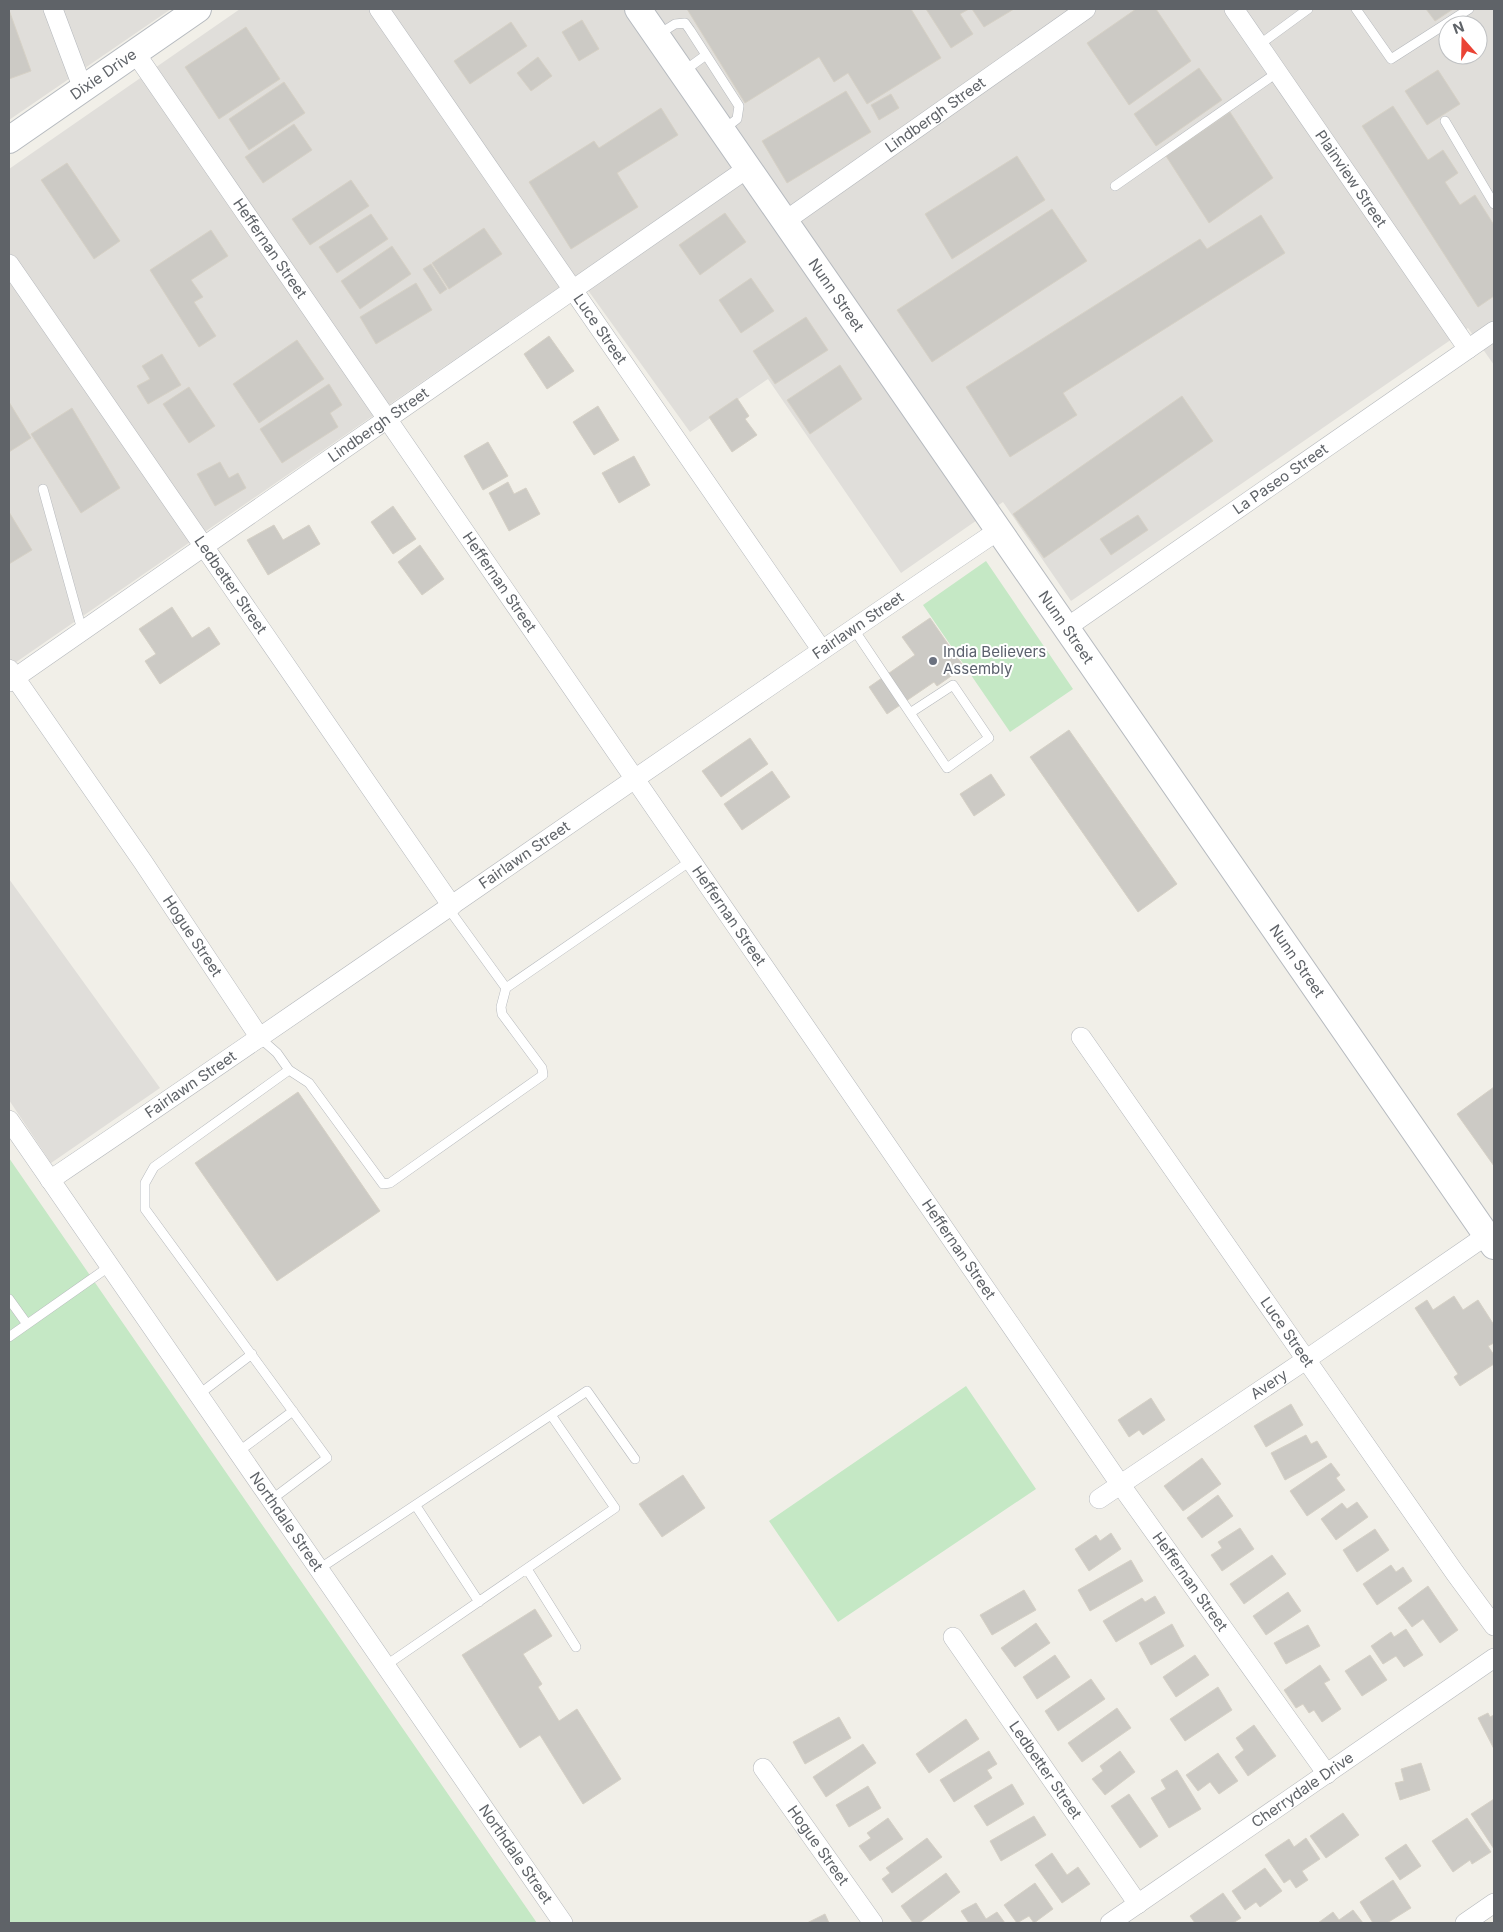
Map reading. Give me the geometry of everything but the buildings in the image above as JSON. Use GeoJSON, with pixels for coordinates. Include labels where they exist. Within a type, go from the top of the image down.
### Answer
{"type":"FeatureCollection","features":[{"type":"Feature","properties":{"kind":"street"},"geometry":{"type":"LineString","coordinates":[[54,9],[83,89]]}},
{"type":"Feature","properties":{"kind":"street","name":"Dixie Drive"},"geometry":{"type":"LineString","coordinates":[[9,140],[136,54],[198,9]]}},
{"type":"Feature","properties":{"kind":"street","name":"Luce Street"},"geometry":{"type":"LineString","coordinates":[[379,9],[821,649]]}},
{"type":"Feature","properties":{"kind":"street","name":"Lindbergh Street"},"geometry":{"type":"LineString","coordinates":[[785,221],[1086,9]]}},
{"type":"Feature","properties":{"kind":"street","name":"Plainview Street"},"geometry":{"type":"LineString","coordinates":[[1234,9],[1468,348]]}},
{"type":"Feature","properties":{"kind":"street","name":"Nunn Street"},"geometry":{"type":"LineString","coordinates":[[647,17],[682,73],[1490,1240]]}},
{"type":"Feature","properties":{"kind":"street","name":"Heffernan Street"},"geometry":{"type":"LineString","coordinates":[[136,54],[389,419],[1120,1484],[1327,1774]]}},
{"type":"Feature","properties":{"kind":"street","name":"Lindbergh Street"},"geometry":{"type":"LineString","coordinates":[[11,676],[82,630],[389,419],[748,168]]}},
{"type":"Feature","properties":{"kind":"street","name":"Ledbetter Street"},"geometry":{"type":"LineString","coordinates":[[9,264],[205,545],[450,907]]}},
{"type":"Feature","properties":{"kind":"street","name":"La Paseo Street"},"geometry":{"type":"LineString","coordinates":[[1066,628],[1494,331]]}},
{"type":"Feature","properties":{"kind":"street","name":"Fairlawn Street"},"geometry":{"type":"LineString","coordinates":[[50,1180],[260,1038],[821,649],[999,530]]}},
{"type":"Feature","properties":{"kind":"street","name":"Hogue Street"},"geometry":{"type":"LineString","coordinates":[[11,676],[143,862],[260,1038]]}},
{"type":"Feature","properties":{"kind":"street","name":"Luce Street"},"geometry":{"type":"LineString","coordinates":[[1081,1037],[1307,1359],[1454,1573],[1494,1626]]}},
{"type":"Feature","properties":{"kind":"street","name":"Northdale Street"},"geometry":{"type":"LineString","coordinates":[[9,1120],[564,1923]]}},
{"type":"Feature","properties":{"kind":"street","name":"Avery"},"geometry":{"type":"LineString","coordinates":[[1099,1499],[1307,1359],[1490,1240]]}},
{"type":"Feature","properties":{"kind":"street","name":"Ledbetter Street"},"geometry":{"type":"LineString","coordinates":[[953,1637],[1138,1904]]}},
{"type":"Feature","properties":{"kind":"street","name":"Cherrydale Drive"},"geometry":{"type":"LineString","coordinates":[[1110,1923],[1494,1658]]}},
{"type":"Feature","properties":{"kind":"street","name":"Hogue Street"},"geometry":{"type":"LineString","coordinates":[[763,1768],[873,1923]]}},
{"type":"Feature","properties":{"kind":"street"},"geometry":{"type":"LineString","coordinates":[[1465,1923],[1494,1903]]}},
{"type":"Feature","properties":{"kind":"lane"},"geometry":{"type":"LineString","coordinates":[[1259,45],[1308,9]]}},
{"type":"Feature","properties":{"kind":"lane"},"geometry":{"type":"LineString","coordinates":[[1356,9],[1391,59],[1469,9]]}},
{"type":"Feature","properties":{"kind":"lane"},"geometry":{"type":"LineString","coordinates":[[647,17],[675,24],[685,23],[739,106],[737,119],[722,131]]}},
{"type":"Feature","properties":{"kind":"lane"},"geometry":{"type":"LineString","coordinates":[[682,73],[706,55]]}},
{"type":"Feature","properties":{"kind":"lane"},"geometry":{"type":"LineString","coordinates":[[1115,186],[1278,72]]}},
{"type":"Feature","properties":{"kind":"lane"},"geometry":{"type":"LineString","coordinates":[[1445,121],[1494,204]]}},
{"type":"Feature","properties":{"kind":"lane"},"geometry":{"type":"LineString","coordinates":[[43,489],[82,630]]}},
{"type":"Feature","properties":{"kind":"lane"},"geometry":{"type":"LineString","coordinates":[[853,628],[910,713],[947,768],[989,738],[953,684],[910,713]]}},
{"type":"Feature","properties":{"kind":"lane"},"geometry":{"type":"LineString","coordinates":[[450,907],[506,988],[692,860]]}},
{"type":"Feature","properties":{"kind":"lane","name":"Hogue Street"},"geometry":{"type":"LineString","coordinates":[[260,1038],[277,1053],[289,1070],[309,1083],[383,1184],[390,1184],[543,1075],[542,1068],[502,1014],[501,1007],[506,988]]}},
{"type":"Feature","properties":{"kind":"lane"},"geometry":{"type":"LineString","coordinates":[[271,1500],[327,1458],[145,1209],[145,1183],[154,1167],[289,1070]]}},
{"type":"Feature","properties":{"kind":"lane"},"geometry":{"type":"LineString","coordinates":[[9,1337],[110,1266]]}},
{"type":"Feature","properties":{"kind":"lane"},"geometry":{"type":"LineString","coordinates":[[9,1299],[27,1324]]}},
{"type":"Feature","properties":{"kind":"lane"},"geometry":{"type":"LineString","coordinates":[[198,1394],[252,1354]]}},
{"type":"Feature","properties":{"kind":"lane"},"geometry":{"type":"LineString","coordinates":[[319,1569],[586,1391],[635,1459]]}},
{"type":"Feature","properties":{"kind":"lane"},"geometry":{"type":"LineString","coordinates":[[238,1452],[294,1411]]}},
{"type":"Feature","properties":{"kind":"lane"},"geometry":{"type":"LineString","coordinates":[[385,1666],[615,1508],[551,1415]]}},
{"type":"Feature","properties":{"kind":"lane"},"geometry":{"type":"LineString","coordinates":[[416,1506],[479,1602]]}},
{"type":"Feature","properties":{"kind":"lane"},"geometry":{"type":"LineString","coordinates":[[527,1569],[576,1647]]}},
{"type":"Feature","properties":{"kind":"shaded area"},"geometry":{"type":"Polygon","coordinates":[[[9,9],[171,9],[9,120],[9,9]]]}},
{"type":"Feature","properties":{"kind":"shaded area"},"geometry":{"type":"Polygon","coordinates":[[[240,9],[1494,9],[1494,365],[1468,328],[1071,601],[1003,502],[901,573],[768,379],[690,432],[577,275],[9,667],[9,169],[240,9]]]}},
{"type":"Feature","properties":{"kind":"shaded area"},"geometry":{"type":"Polygon","coordinates":[[[9,879],[160,1088],[51,1163],[9,1100],[9,879]]]}},
{"type":"Feature","properties":{"kind":"green space"},"geometry":{"type":"Polygon","coordinates":[[[986,561],[1073,689],[1010,732],[923,605],[986,561]]]}},
{"type":"Feature","properties":{"kind":"green space"},"geometry":{"type":"Polygon","coordinates":[[[9,1158],[537,1923],[9,1923],[9,1158]]]}},
{"type":"Feature","properties":{"kind":"green space"},"geometry":{"type":"Polygon","coordinates":[[[966,1386],[1036,1489],[838,1622],[769,1521],[966,1386]]]}},
{"type":"Feature","properties":{"kind":"place","name":"India Believers Assembly"},"geometry":{"type":"Point","coordinates":[933,661]}}]}
